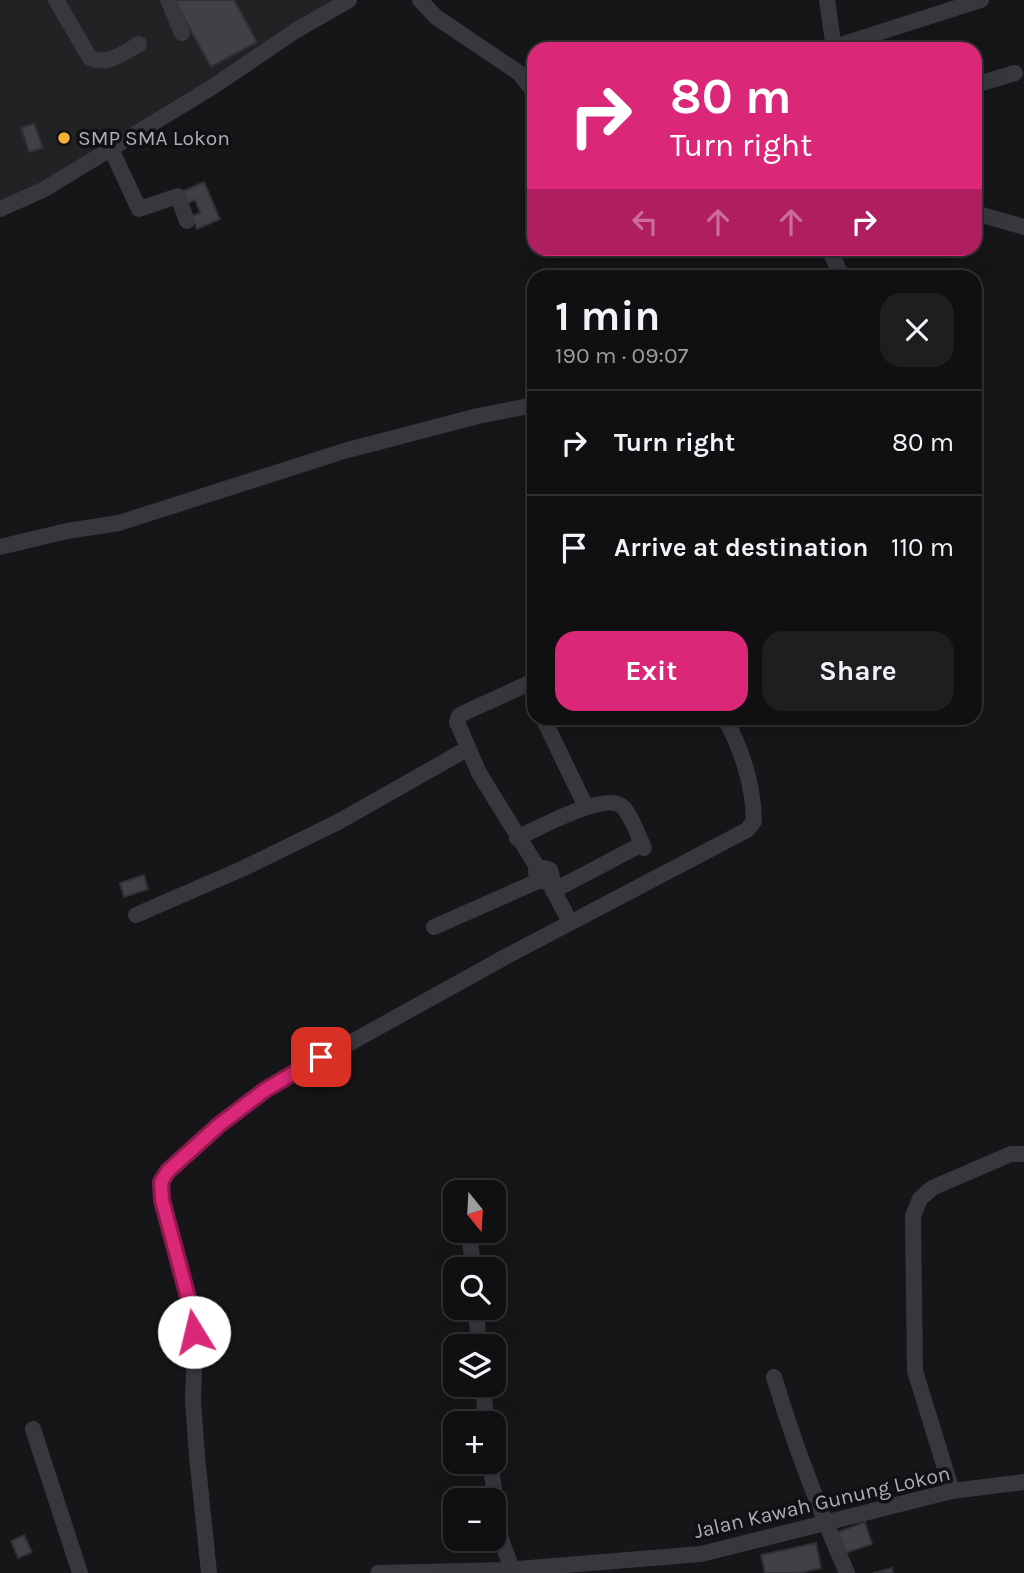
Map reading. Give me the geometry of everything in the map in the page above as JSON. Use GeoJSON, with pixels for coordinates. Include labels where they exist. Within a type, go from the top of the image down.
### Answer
{"type":"FeatureCollection","features":[{"type":"Feature","properties":{"kind":"street"},"geometry":{"type":"LineString","coordinates":[[56,0],[90,58],[100,62],[109,60],[139,44]]}},
{"type":"Feature","properties":{"kind":"street"},"geometry":{"type":"LineString","coordinates":[[168,0],[181,33]]}},
{"type":"Feature","properties":{"kind":"street"},"geometry":{"type":"LineString","coordinates":[[0,209],[43,190],[214,86],[295,31],[349,0]]}},
{"type":"Feature","properties":{"kind":"street"},"geometry":{"type":"LineString","coordinates":[[421,0],[436,17],[519,73],[527,83]]}},
{"type":"Feature","properties":{"kind":"street"},"geometry":{"type":"LineString","coordinates":[[827,0],[833,42]]}},
{"type":"Feature","properties":{"kind":"street"},"geometry":{"type":"LineString","coordinates":[[852,42],[981,0]]}},
{"type":"Feature","properties":{"kind":"street"},"geometry":{"type":"LineString","coordinates":[[982,83],[1015,73]]}},
{"type":"Feature","properties":{"kind":"street"},"geometry":{"type":"LineString","coordinates":[[111,149],[139,209],[178,196],[187,221]]}},
{"type":"Feature","properties":{"kind":"street"},"geometry":{"type":"LineString","coordinates":[[982,216],[1024,226]]}},
{"type":"Feature","properties":{"kind":"street"},"geometry":{"type":"LineString","coordinates":[[0,547],[66,531],[119,523],[344,451],[478,416],[527,406]]}},
{"type":"Feature","properties":{"kind":"street"},"geometry":{"type":"LineString","coordinates":[[527,690],[459,716],[457,722],[467,749],[517,838],[570,922]]}},
{"type":"Feature","properties":{"kind":"street"},"geometry":{"type":"LineString","coordinates":[[546,725],[586,807]]}},
{"type":"Feature","properties":{"kind":"street"},"geometry":{"type":"LineString","coordinates":[[209,1573],[193,1400],[195,1350],[192,1314],[162,1200],[160,1189],[164,1177],[219,1125],[265,1090],[344,1044],[570,922],[747,830],[754,821],[750,785],[741,749],[729,725]]}},
{"type":"Feature","properties":{"kind":"street"},"geometry":{"type":"LineString","coordinates":[[136,915],[244,868],[338,822],[467,749]]}},
{"type":"Feature","properties":{"kind":"street"},"geometry":{"type":"LineString","coordinates":[[434,928],[545,881],[643,846],[623,807],[616,802],[603,802],[586,807],[517,838]]}},
{"type":"Feature","properties":{"kind":"street"},"geometry":{"type":"LineString","coordinates":[[952,1491],[915,1371],[913,1216],[920,1199],[932,1188],[1011,1154],[1024,1154]]}},
{"type":"Feature","properties":{"kind":"street"},"geometry":{"type":"LineString","coordinates":[[774,1377],[790,1430],[825,1524],[847,1573]]}},
{"type":"Feature","properties":{"kind":"street"},"geometry":{"type":"LineString","coordinates":[[33,1429],[80,1573]]}},
{"type":"Feature","properties":{"kind":"street"},"geometry":{"type":"LineString","coordinates":[[492,1474],[507,1571]]}},
{"type":"Feature","properties":{"kind":"street","name":"Jalan Kawah Gunung Lokon"},"geometry":{"type":"LineString","coordinates":[[379,1573],[532,1570],[701,1554],[952,1491],[1024,1482]]}},
{"type":"Feature","properties":{"kind":"shaded area","name":"SMP SMA Lokon"},"geometry":{"type":"Polygon","coordinates":[[[0,0],[352,0],[0,211],[0,0]]]}},
{"type":"Feature","properties":{"kind":"building"},"geometry":{"type":"Polygon","coordinates":[[[174,0],[234,0],[257,42],[211,67],[174,0]]]}},
{"type":"Feature","properties":{"kind":"building"},"geometry":{"type":"Polygon","coordinates":[[[34,123],[43,148],[29,152],[21,128],[34,123]]]}},
{"type":"Feature","properties":{"kind":"building"},"geometry":{"type":"Polygon","coordinates":[[[204,182],[220,219],[197,229],[192,216],[200,213],[195,200],[186,204],[181,192],[204,182]]]}},
{"type":"Feature","properties":{"kind":"building"},"geometry":{"type":"Polygon","coordinates":[[[144,875],[148,889],[124,897],[120,883],[144,875]]]}},
{"type":"Feature","properties":{"kind":"building"},"geometry":{"type":"Polygon","coordinates":[[[865,1522],[872,1544],[845,1553],[838,1532],[865,1522]]]}},
{"type":"Feature","properties":{"kind":"building"},"geometry":{"type":"Polygon","coordinates":[[[24,1535],[32,1552],[18,1558],[11,1541],[24,1535]]]}},
{"type":"Feature","properties":{"kind":"building"},"geometry":{"type":"Polygon","coordinates":[[[816,1543],[821,1568],[799,1573],[765,1573],[761,1555],[816,1543]]]}},
{"type":"Feature","properties":{"kind":"building"},"geometry":{"type":"Polygon","coordinates":[[[892,1568],[893,1573],[873,1573],[892,1568]]]}},
{"type":"Feature","properties":{"kind":"place","name":"SMP SMA Lokon"},"geometry":{"type":"Point","coordinates":[64,138]}},
{"type":"Feature","properties":{"kind":"route"},"geometry":{"type":"LineString","coordinates":[[194,1332],[189,1301],[162,1200],[161,1182],[168,1171],[219,1125],[265,1090],[321,1057]]}}]}
